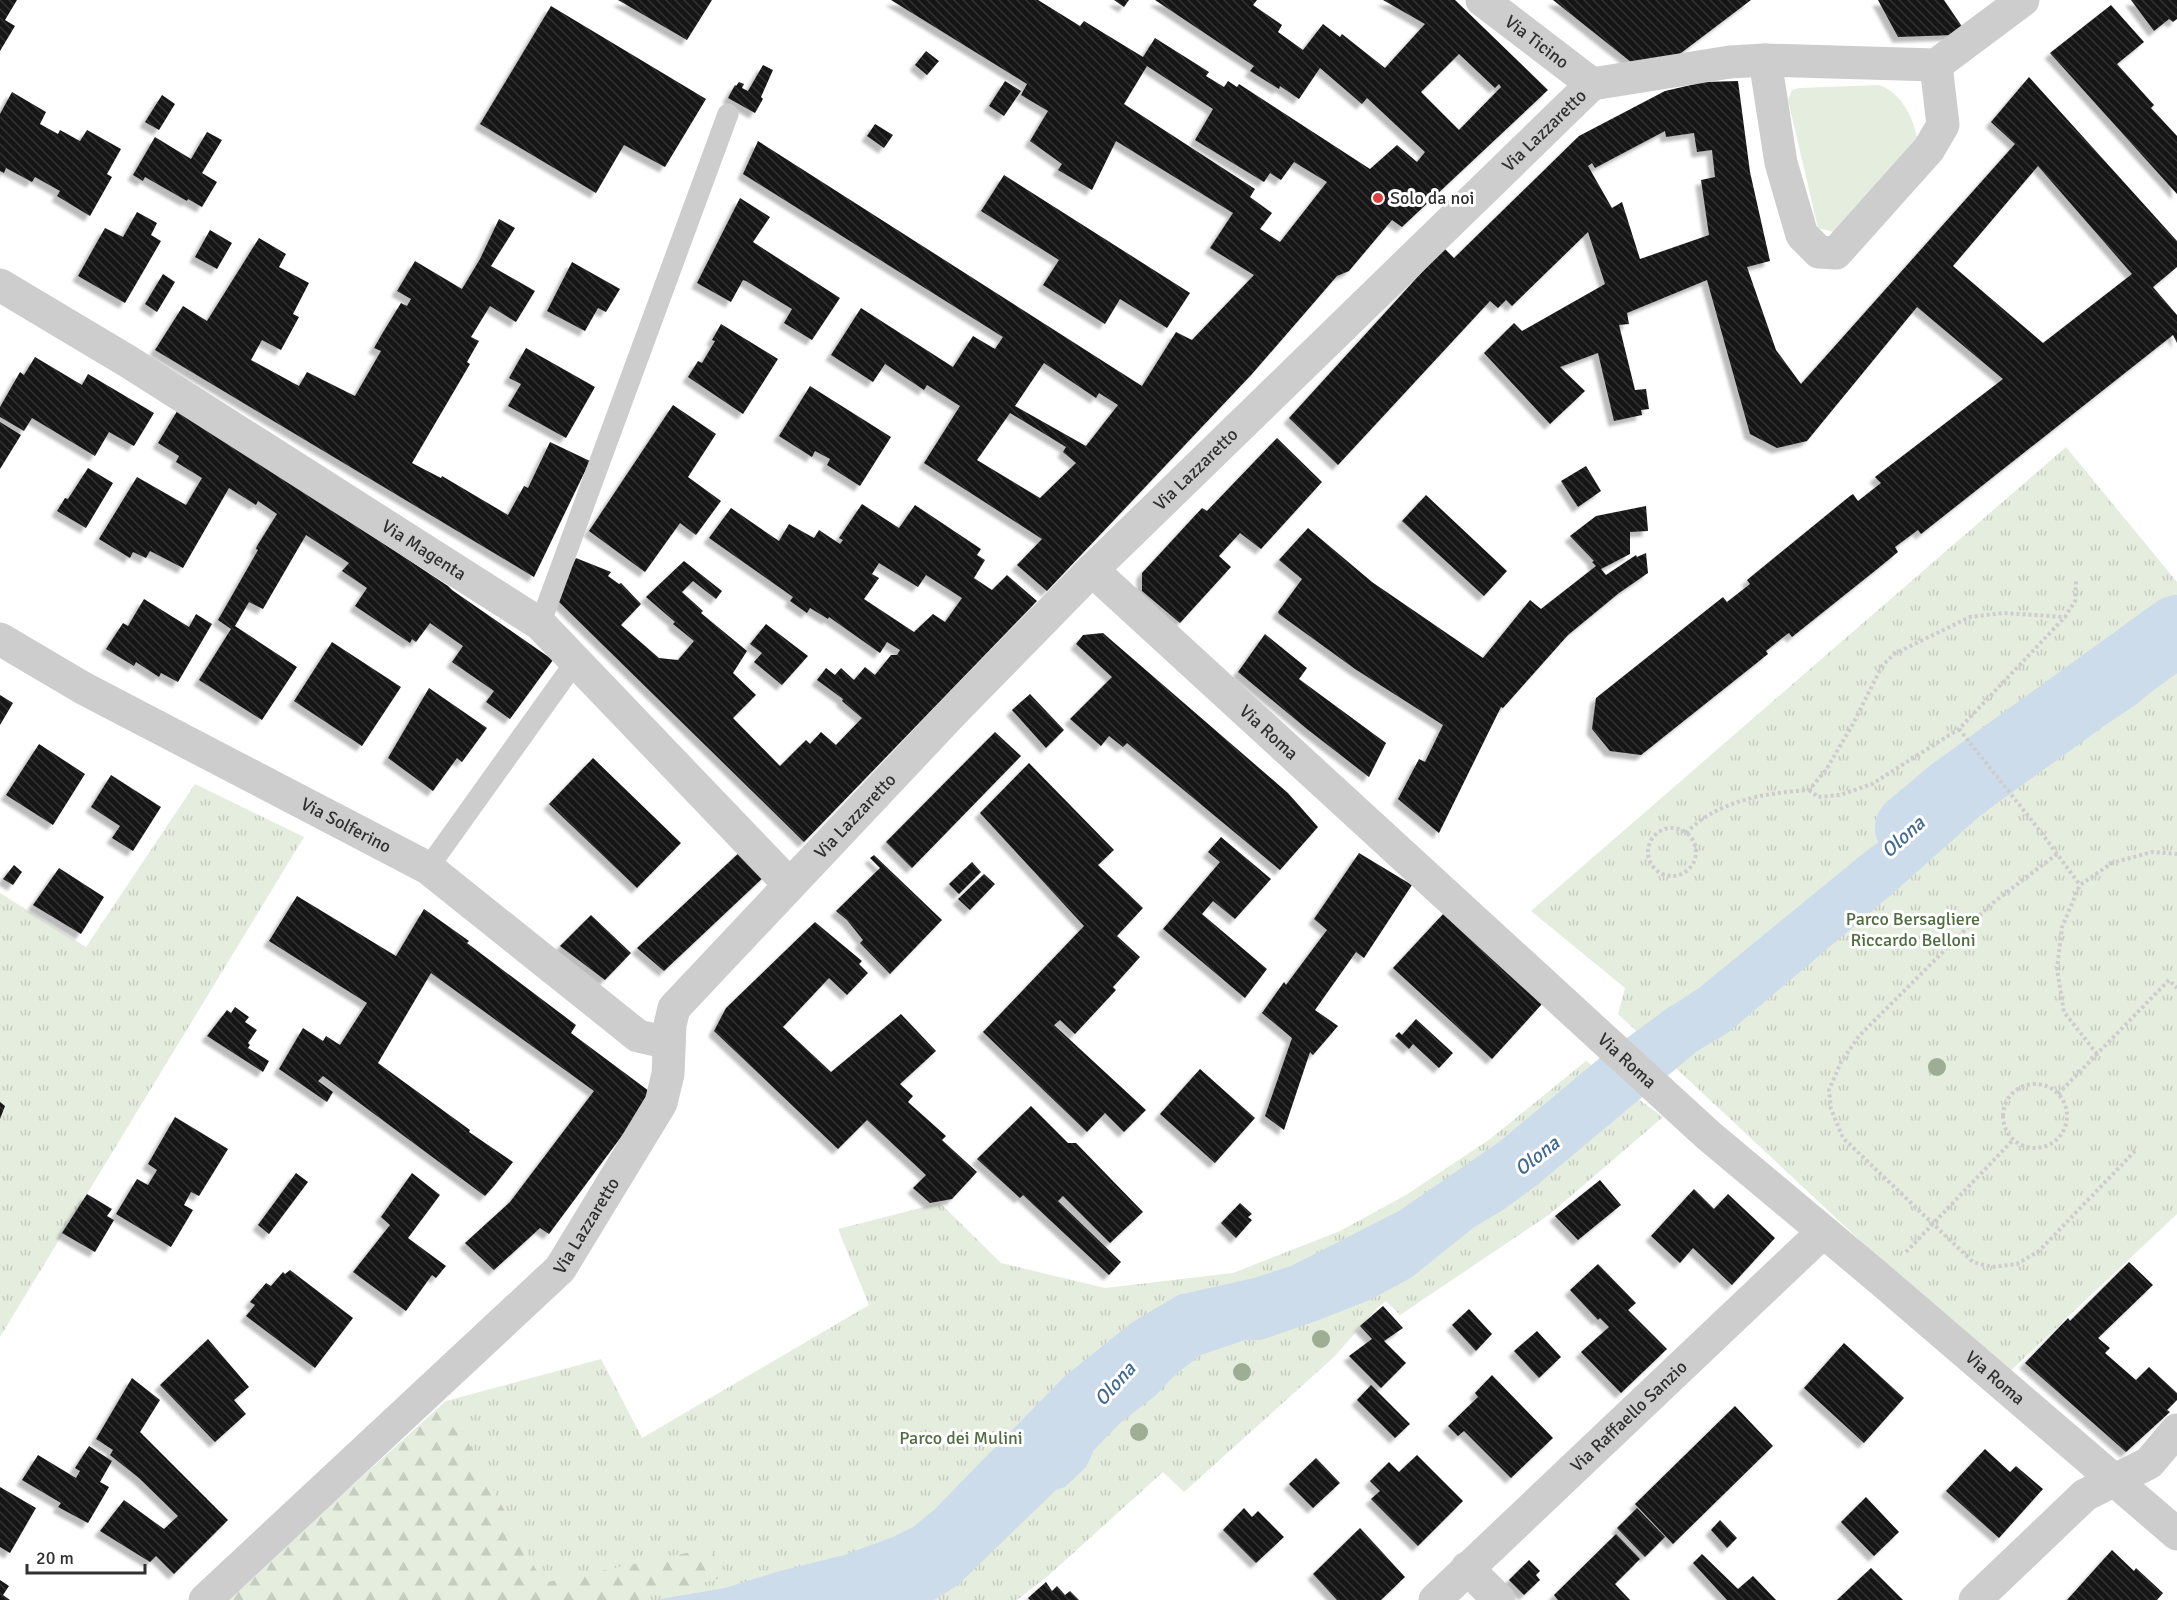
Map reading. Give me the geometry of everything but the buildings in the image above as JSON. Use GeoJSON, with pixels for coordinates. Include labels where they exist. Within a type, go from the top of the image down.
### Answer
{"type":"FeatureCollection","features":[{"type":"Feature","properties":{"kind":"street","name":"Via Ticino"},"geometry":{"type":"LineString","coordinates":[[1482,0],[1592,84]]}},
{"type":"Feature","properties":{"kind":"street"},"geometry":{"type":"LineString","coordinates":[[1592,84],[1730,62],[1765,60],[1935,65],[2023,0]]}},
{"type":"Feature","properties":{"kind":"street"},"geometry":{"type":"LineString","coordinates":[[1765,60],[1781,163],[1802,235],[1819,252],[1836,253],[1929,149],[1943,125],[1935,65]]}},
{"type":"Feature","properties":{"kind":"street","name":"Via Lazzaretto"},"geometry":{"type":"LineString","coordinates":[[205,1600],[560,1269],[661,1103],[668,1074],[669,1043],[674,1008],[954,711],[1092,570],[1592,84]]}},
{"type":"Feature","properties":{"kind":"street","name":"Via Magenta"},"geometry":{"type":"LineString","coordinates":[[0,285],[129,362],[540,624],[789,884]]}},
{"type":"Feature","properties":{"kind":"street","name":"Via Roma"},"geometry":{"type":"LineString","coordinates":[[1092,570],[1708,1135],[2116,1479],[2177,1534]]}},
{"type":"Feature","properties":{"kind":"street","name":"Via Solferino"},"geometry":{"type":"LineString","coordinates":[[0,639],[83,688],[428,868],[638,1036],[669,1043]]}},
{"type":"Feature","properties":{"kind":"street","name":"Via Raffaello Sanzio"},"geometry":{"type":"LineString","coordinates":[[1435,1600],[1823,1232]]}},
{"type":"Feature","properties":{"kind":"street"},"geometry":{"type":"LineString","coordinates":[[1975,1600],[2085,1495],[2149,1463],[2177,1430]]}},
{"type":"Feature","properties":{"kind":"street"},"geometry":{"type":"LineString","coordinates":[[1467,1568],[1499,1600]]}},
{"type":"Feature","properties":{"kind":"lane"},"geometry":{"type":"LineString","coordinates":[[540,624],[728,114]]}},
{"type":"Feature","properties":{"kind":"lane"},"geometry":{"type":"LineString","coordinates":[[428,868],[576,661]]}},
{"type":"Feature","properties":{"kind":"path"},"geometry":{"type":"LineString","coordinates":[[1686,833],[1695,824],[1721,809],[1752,797],[1809,790],[1818,797],[1840,795],[1872,784],[1959,729],[2065,617],[2075,601],[2076,581]]}},
{"type":"Feature","properties":{"kind":"path"},"geometry":{"type":"LineString","coordinates":[[1809,790],[1826,770],[1853,724],[1882,666],[1894,654],[1970,617],[2003,613],[2065,617]]}},
{"type":"Feature","properties":{"kind":"path"},"geometry":{"type":"LineString","coordinates":[[1959,729],[2080,885]]}},
{"type":"Feature","properties":{"kind":"path"},"geometry":{"type":"LineString","coordinates":[[1664,828],[1680,829],[1686,833],[1692,838],[1695,846],[1693,862],[1689,869],[1675,876],[1666,876],[1659,872],[1649,860],[1647,852],[1652,838],[1664,828]]}},
{"type":"Feature","properties":{"kind":"path"},"geometry":{"type":"LineString","coordinates":[[2097,1054],[2064,1012],[2057,969],[2062,927],[2080,885],[2112,863],[2152,852],[2177,854]]}},
{"type":"Feature","properties":{"kind":"path"},"geometry":{"type":"LineString","coordinates":[[2057,854],[1990,905],[1858,1036],[1841,1062],[1829,1090],[1831,1109],[1843,1138],[1973,1262],[1992,1267],[2017,1264],[2039,1251],[2136,1151]]}},
{"type":"Feature","properties":{"kind":"path"},"geometry":{"type":"LineString","coordinates":[[2058,1094],[2169,980],[2177,988]]}},
{"type":"Feature","properties":{"kind":"path"},"geometry":{"type":"LineString","coordinates":[[2030,1084],[2041,1084],[2058,1094],[2065,1103],[2067,1125],[2055,1142],[2034,1149],[2013,1140],[2003,1123],[2003,1112],[2012,1094],[2020,1087],[2030,1084]]}},
{"type":"Feature","properties":{"kind":"path"},"geometry":{"type":"LineString","coordinates":[[1880,1279],[2013,1140]]}},
{"type":"Feature","properties":{"kind":"green space"},"geometry":{"type":"Polygon","coordinates":[[[1879,85],[1899,99],[1909,113],[1917,138],[1837,233],[1818,228],[1788,100],[1792,90],[1879,85]]]}},
{"type":"Feature","properties":{"kind":"green space","name":"Parco Bersagliere Riccardo Belloni"},"geometry":{"type":"Polygon","coordinates":[[[2066,447],[2177,582],[2177,1214],[2005,1376],[1618,1014],[1625,988],[1531,911],[2066,447]]]}},
{"type":"Feature","properties":{"kind":"green space"},"geometry":{"type":"Polygon","coordinates":[[[195,784],[304,837],[0,1337],[0,893],[86,947],[195,784]]]}},
{"type":"Feature","properties":{"kind":"green space","name":"Parco dei Mulini"},"geometry":{"type":"Polygon","coordinates":[[[1586,1061],[1663,1117],[1550,1214],[1400,1315],[1386,1301],[1377,1308],[1334,1357],[1184,1492],[1163,1472],[1049,1575],[1017,1600],[226,1600],[446,1401],[601,1359],[642,1438],[869,1305],[838,1229],[940,1203],[1001,1263],[1105,1288],[1233,1273],[1340,1231],[1406,1195],[1490,1139],[1586,1061]]]}},
{"type":"Feature","properties":{"kind":"green space"},"geometry":{"type":"Polygon","coordinates":[[[446,1401],[543,1583],[710,1548],[728,1576],[637,1600],[226,1600],[446,1401]]]}},
{"type":"Feature","properties":{"kind":"water"},"geometry":{"type":"Polygon","coordinates":[[[2177,605],[2177,666],[2173,672],[2137,704],[2018,788],[1991,756],[2021,731],[2067,699],[2177,605]]]}},
{"type":"Feature","properties":{"kind":"water"},"geometry":{"type":"Polygon","coordinates":[[[1982,763],[2007,795],[1729,1032],[1696,1052],[1536,1186],[1473,1228],[1412,1277],[1370,1300],[1316,1321],[1261,1340],[1245,1340],[1201,1355],[1176,1374],[1155,1396],[1120,1423],[1094,1450],[1086,1467],[1065,1487],[1056,1490],[958,1585],[934,1600],[655,1600],[725,1588],[844,1555],[913,1527],[934,1510],[1064,1377],[1131,1323],[1178,1295],[1254,1278],[1291,1266],[1399,1211],[1499,1142],[1601,1057],[1699,988],[1860,856],[1982,763]]]}},
{"type":"Feature","properties":{"kind":"waterway","name":"Olona"},"geometry":{"type":"LineString","coordinates":[[1910,828],[1953,792],[2177,630]]}},
{"type":"Feature","properties":{"kind":"place","name":"Solo da noi"},"geometry":{"type":"Point","coordinates":[1378,198]}}]}
